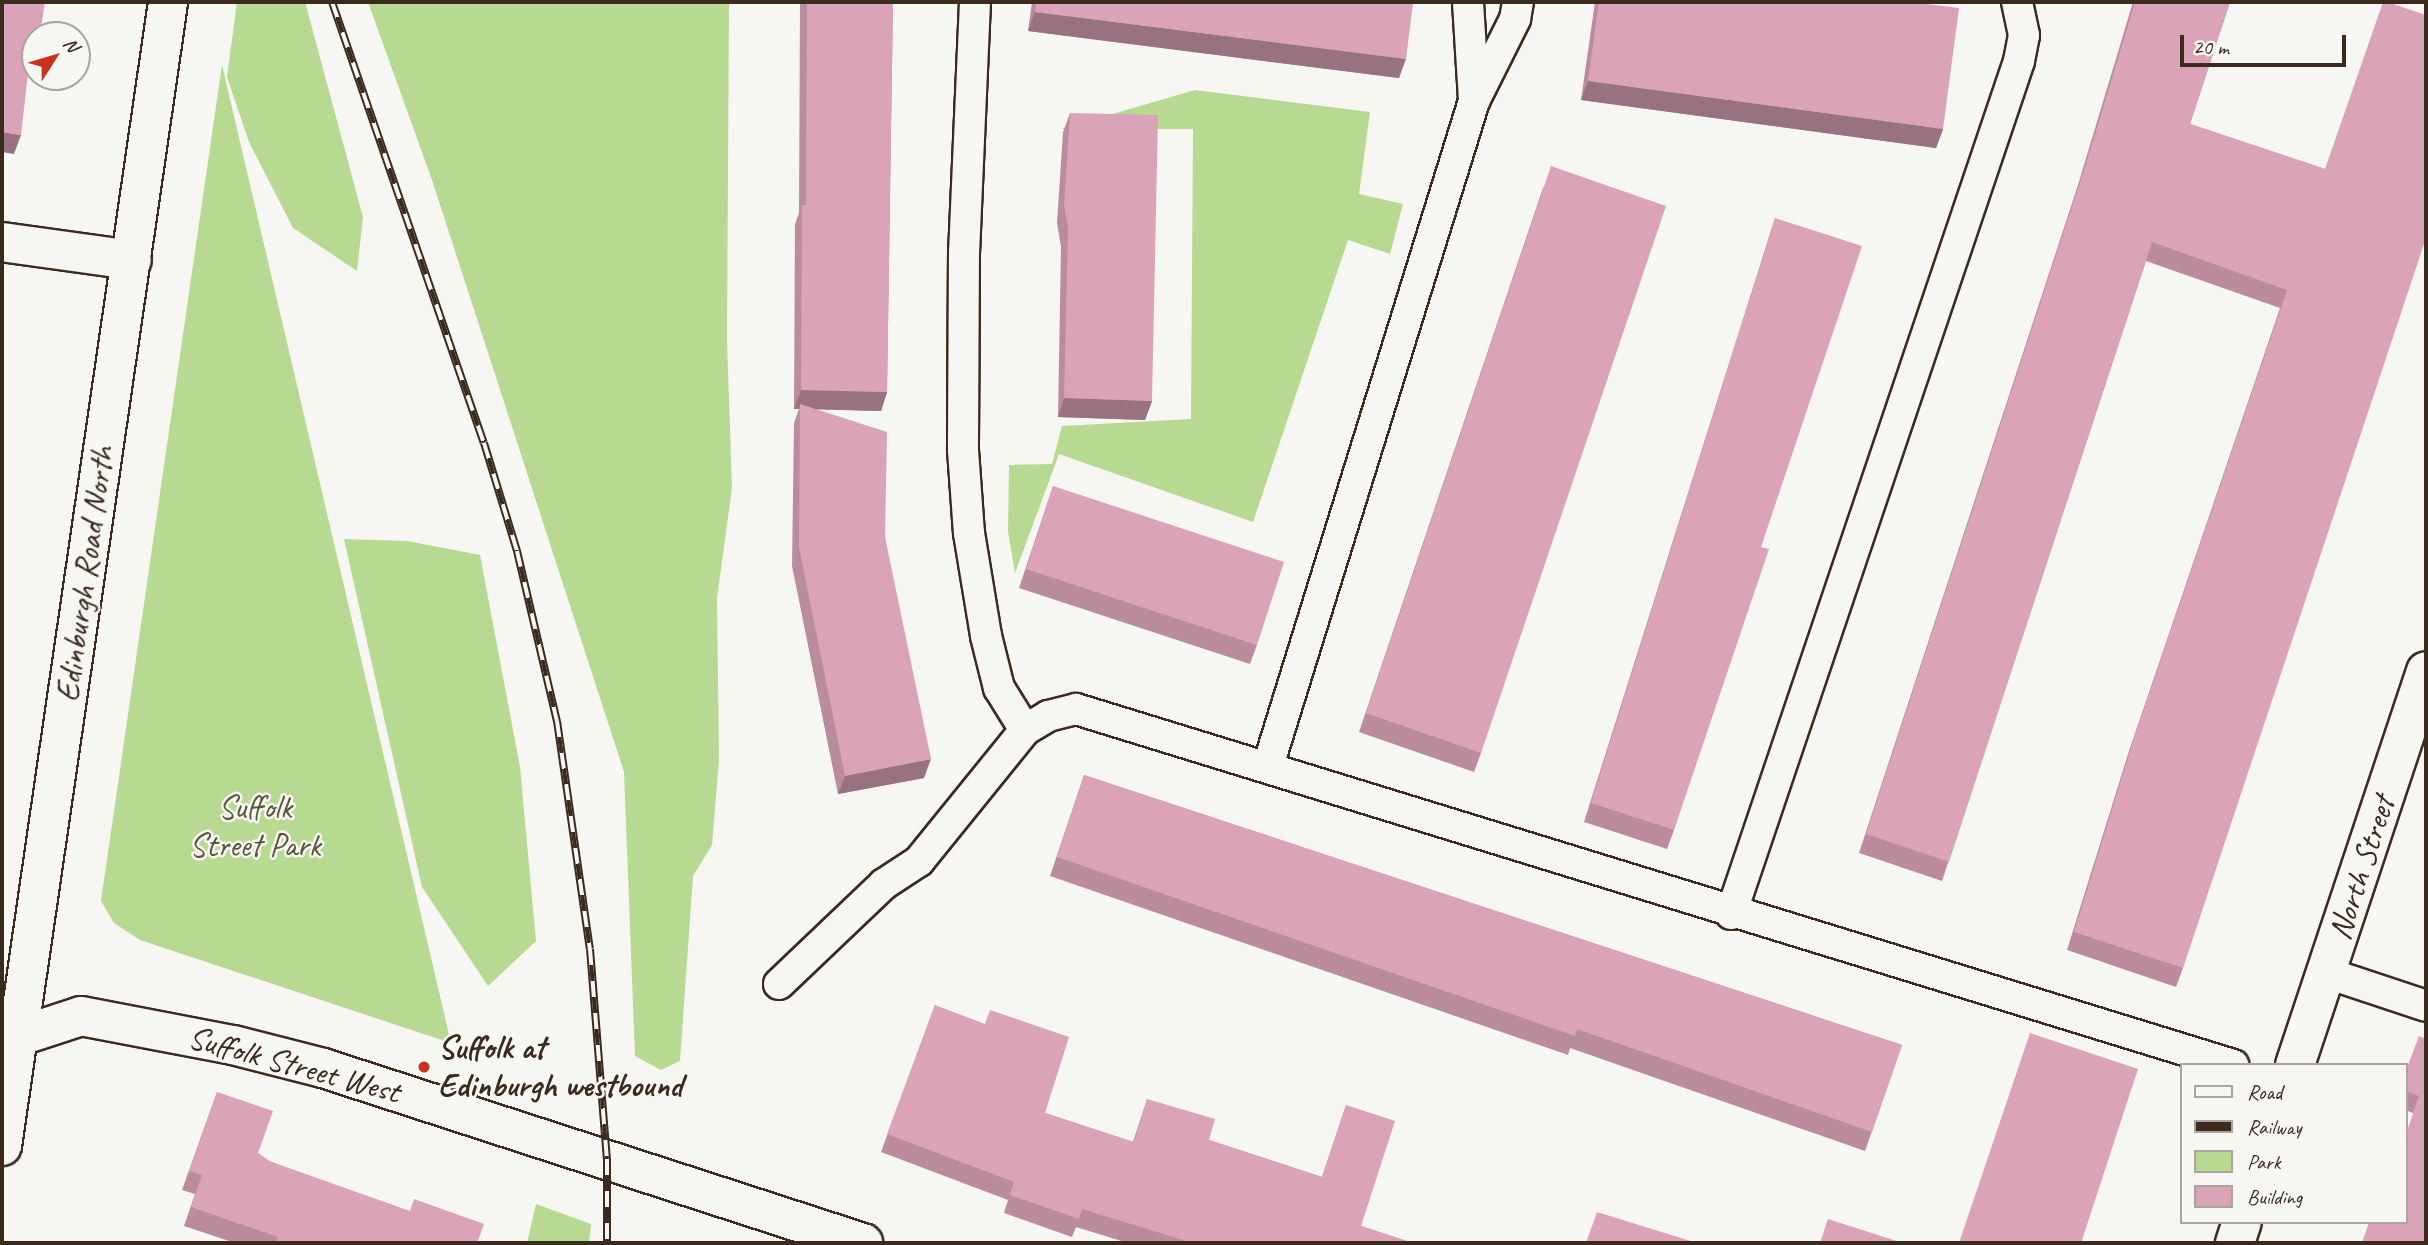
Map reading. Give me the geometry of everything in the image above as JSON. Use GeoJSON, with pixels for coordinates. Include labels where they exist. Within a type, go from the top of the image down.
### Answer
{"type":"FeatureCollection","features":[{"type":"Feature","properties":{"kind":"street","name":"Edinburgh Road North"},"geometry":{"type":"LineString","coordinates":[[2,1146],[10,1040],[132,260],[168,2]]}},
{"type":"Feature","properties":{"kind":"street"},"geometry":{"type":"LineString","coordinates":[[2,242],[132,260]]}},
{"type":"Feature","properties":{"kind":"street","name":"North Street"},"geometry":{"type":"LineString","coordinates":[[2296,1063],[2426,671]]}},
{"type":"Feature","properties":{"kind":"street","name":"Suffolk Street West"},"geometry":{"type":"LineString","coordinates":[[10,1040],[81,1016],[233,1045],[323,1068],[863,1243]]}},
{"type":"Feature","properties":{"kind":"street"},"geometry":{"type":"LineString","coordinates":[[2235,1243],[2241,1224]]}},
{"type":"Feature","properties":{"kind":"lane"},"geometry":{"type":"LineString","coordinates":[[975,2],[964,251],[962,450],[969,533],[986,636],[999,688],[1025,730]]}},
{"type":"Feature","properties":{"kind":"lane"},"geometry":{"type":"LineString","coordinates":[[1468,2],[1474,102]]}},
{"type":"Feature","properties":{"kind":"lane"},"geometry":{"type":"LineString","coordinates":[[1268,766],[1474,102],[1515,19],[1518,2]]}},
{"type":"Feature","properties":{"kind":"lane"},"geometry":{"type":"LineString","coordinates":[[1731,914],[2019,61],[2024,35],[2017,2]]}},
{"type":"Feature","properties":{"kind":"lane"},"geometry":{"type":"LineString","coordinates":[[779,984],[884,884],[919,861],[1025,730],[1048,716],[1076,709],[1268,766],[1731,914],[2226,1063]]}},
{"type":"Feature","properties":{"kind":"lane"},"geometry":{"type":"LineString","coordinates":[[2327,973],[2426,1006]]}},
{"type":"Feature","properties":{"kind":"green space"},"geometry":{"type":"Polygon","coordinates":[[[237,2],[305,2],[363,217],[357,271],[293,228],[249,142],[227,77],[237,2]]]}},
{"type":"Feature","properties":{"kind":"green space"},"geometry":{"type":"Polygon","coordinates":[[[368,2],[729,2],[727,340],[732,488],[717,598],[719,760],[712,845],[693,876],[680,1061],[661,1070],[635,1056],[624,772],[432,180],[368,2]]]}},
{"type":"Feature","properties":{"kind":"green space","name":"Suffolk Street Park"},"geometry":{"type":"Polygon","coordinates":[[[222,65],[451,1043],[140,940],[114,923],[101,901],[222,65]]]}},
{"type":"Feature","properties":{"kind":"green space"},"geometry":{"type":"Polygon","coordinates":[[[1195,90],[1370,112],[1359,194],[1403,204],[1390,254],[1348,240],[1253,522],[1059,454],[1015,573],[1008,531],[1009,465],[1052,464],[1062,426],[1191,419],[1193,129],[1061,129],[1195,90]]]}},
{"type":"Feature","properties":{"kind":"green space"},"geometry":{"type":"Polygon","coordinates":[[[344,539],[407,541],[480,555],[520,767],[536,941],[488,986],[422,887],[344,539]]]}},
{"type":"Feature","properties":{"kind":"green space"},"geometry":{"type":"Polygon","coordinates":[[[536,1204],[591,1224],[589,1243],[527,1243],[536,1204]]]}},
{"type":"Feature","properties":{"kind":"building"},"geometry":{"type":"Polygon","coordinates":[[[2,2],[45,2],[42,21],[21,21],[21,91],[26,91],[21,135],[2,132],[2,2]]]}},
{"type":"Feature","properties":{"kind":"building"},"geometry":{"type":"Polygon","coordinates":[[[807,2],[893,2],[887,392],[801,390],[802,205],[806,205],[807,2]]]}},
{"type":"Feature","properties":{"kind":"building"},"geometry":{"type":"Polygon","coordinates":[[[1036,2],[1413,2],[1406,59],[1035,12],[1036,2]]]}},
{"type":"Feature","properties":{"kind":"building"},"geometry":{"type":"Polygon","coordinates":[[[1599,2],[1909,2],[1959,8],[1943,129],[1588,81],[1599,2]]]}},
{"type":"Feature","properties":{"kind":"building"},"geometry":{"type":"Polygon","coordinates":[[[2135,2],[2230,2],[2190,124],[2325,169],[2383,2],[2426,15],[2426,238],[2183,968],[2074,932],[2136,732],[2287,290],[2152,242],[1949,862],[1866,834],[2085,167],[2135,2]]]}},
{"type":"Feature","properties":{"kind":"building"},"geometry":{"type":"Polygon","coordinates":[[[1070,113],[1158,115],[1152,401],[1064,398],[1068,228],[1064,205],[1070,113]]]}},
{"type":"Feature","properties":{"kind":"building"},"geometry":{"type":"Polygon","coordinates":[[[1551,166],[1666,206],[1481,753],[1366,713],[1551,166]]]}},
{"type":"Feature","properties":{"kind":"building"},"geometry":{"type":"Polygon","coordinates":[[[1775,218],[1862,246],[1761,547],[1769,549],[1674,830],[1591,803],[1775,218]]]}},
{"type":"Feature","properties":{"kind":"building"},"geometry":{"type":"Polygon","coordinates":[[[800,404],[887,432],[885,537],[931,759],[845,776],[799,547],[800,404]]]}},
{"type":"Feature","properties":{"kind":"building"},"geometry":{"type":"Polygon","coordinates":[[[1053,486],[1284,562],[1257,645],[1026,569],[1053,486]]]}},
{"type":"Feature","properties":{"kind":"building"},"geometry":{"type":"Polygon","coordinates":[[[1084,775],[1902,1045],[1872,1132],[1577,1029],[1575,1036],[1057,857],[1084,775]]]}},
{"type":"Feature","properties":{"kind":"building"},"geometry":{"type":"Polygon","coordinates":[[[935,1005],[985,1024],[990,1010],[1069,1037],[1045,1113],[1134,1142],[1147,1099],[1215,1119],[1209,1140],[1322,1177],[1346,1105],[1395,1121],[1361,1226],[1413,1243],[1193,1243],[1082,1209],[1079,1219],[1010,1195],[1014,1182],[887,1134],[935,1005]]]}},
{"type":"Feature","properties":{"kind":"building"},"geometry":{"type":"Polygon","coordinates":[[[2030,1033],[2138,1069],[2081,1243],[1959,1243],[2030,1033]]]}},
{"type":"Feature","properties":{"kind":"building"},"geometry":{"type":"Polygon","coordinates":[[[2419,1036],[2426,1039],[2426,1243],[2362,1243],[2368,1224],[2407,1224],[2407,1131],[2419,1096],[2407,1092],[2407,1068],[2419,1036]]]}},
{"type":"Feature","properties":{"kind":"building"},"geometry":{"type":"Polygon","coordinates":[[[217,1092],[273,1111],[258,1153],[269,1161],[410,1211],[414,1199],[484,1224],[477,1243],[276,1243],[278,1237],[191,1207],[202,1175],[189,1171],[217,1092]]]}},
{"type":"Feature","properties":{"kind":"building"},"geometry":{"type":"Polygon","coordinates":[[[1597,1212],[1697,1243],[1586,1243],[1597,1212]]]}},
{"type":"Feature","properties":{"kind":"building"},"geometry":{"type":"Polygon","coordinates":[[[1828,1219],[1903,1243],[1820,1243],[1828,1219]]]}},
{"type":"Feature","properties":{"kind":"railway"},"geometry":{"type":"LineString","coordinates":[[332,2],[484,443],[517,551],[557,721],[590,949],[607,1159],[607,1243]]}},
{"type":"Feature","properties":{"kind":"place","name":"Suffolk at Edinburgh westbound"},"geometry":{"type":"Point","coordinates":[424,1067]}}]}
